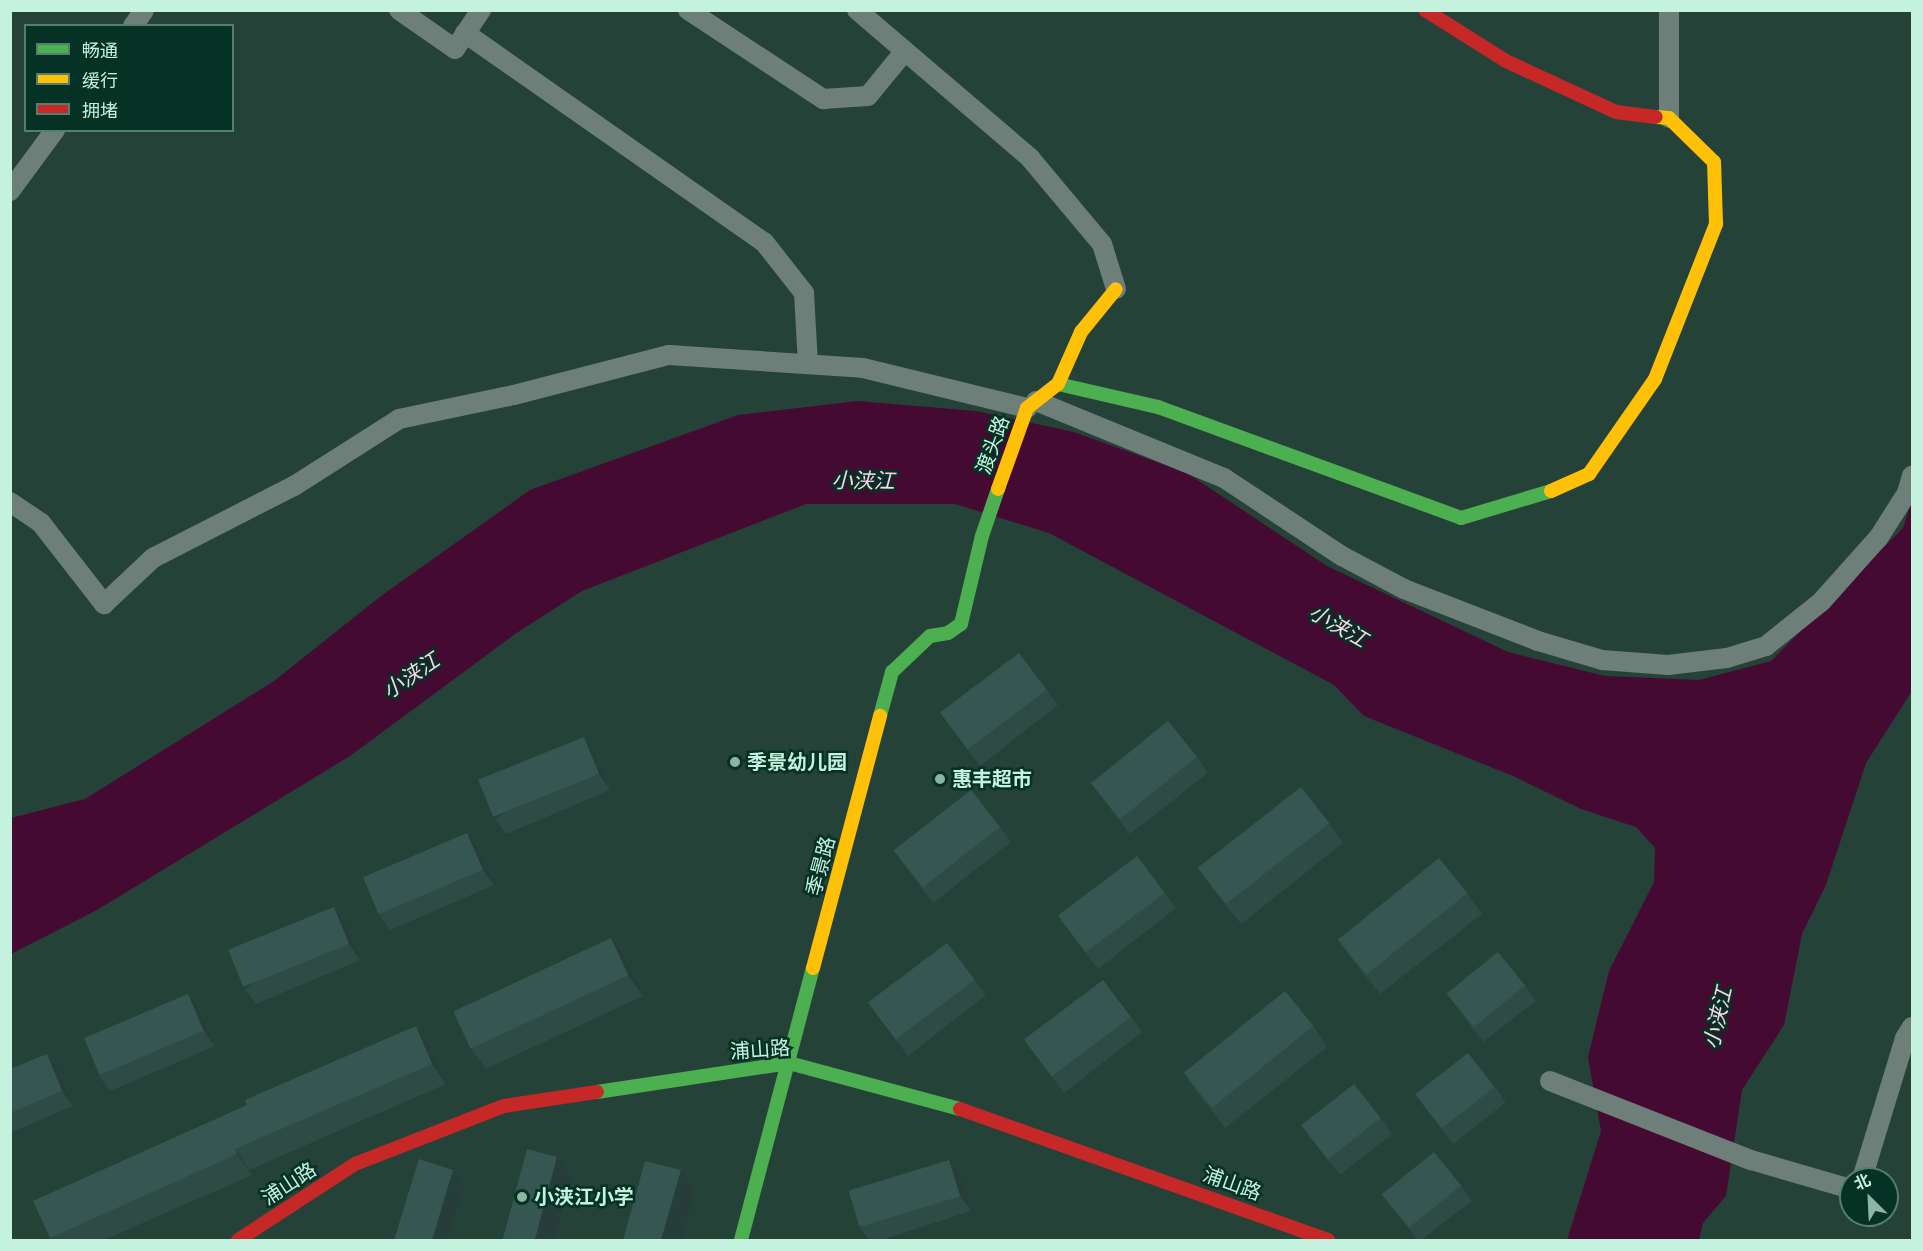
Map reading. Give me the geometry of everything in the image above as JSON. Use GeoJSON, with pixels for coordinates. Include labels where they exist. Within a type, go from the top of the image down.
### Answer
{"type":"FeatureCollection","features":[{"type":"Feature","properties":{"kind":"street"},"geometry":{"type":"LineString","coordinates":[[134,24],[144,10]]}},
{"type":"Feature","properties":{"kind":"street"},"geometry":{"type":"LineString","coordinates":[[399,10],[454,49],[481,10]]}},
{"type":"Feature","properties":{"kind":"street"},"geometry":{"type":"LineString","coordinates":[[688,10],[823,99],[868,96],[905,51]]}},
{"type":"Feature","properties":{"kind":"street"},"geometry":{"type":"LineString","coordinates":[[857,10],[1030,158],[1102,244],[1116,289]]}},
{"type":"Feature","properties":{"kind":"street"},"geometry":{"type":"LineString","coordinates":[[1058,384],[1158,407],[1461,518],[1534,498],[1589,474],[1655,379],[1716,224],[1714,162],[1669,118],[1616,112],[1506,61],[1425,10]]}},
{"type":"Feature","properties":{"kind":"street"},"geometry":{"type":"LineString","coordinates":[[1669,10],[1669,118]]}},
{"type":"Feature","properties":{"kind":"street"},"geometry":{"type":"LineString","coordinates":[[465,33],[764,242],[804,293],[808,364]]}},
{"type":"Feature","properties":{"kind":"street"},"geometry":{"type":"LineString","coordinates":[[10,191],[54,132]]}},
{"type":"Feature","properties":{"kind":"street","name":"渡头路"},"geometry":{"type":"LineString","coordinates":[[982,536],[1031,405],[1058,384],[1082,332],[1116,289]]}},
{"type":"Feature","properties":{"kind":"street"},"geometry":{"type":"LineString","coordinates":[[10,502],[41,523],[104,604],[153,558],[294,486],[399,419],[514,395],[669,355],[863,368],[1031,405],[1224,478],[1342,556],[1404,589],[1538,641],[1602,660],[1668,665],[1727,658],[1766,646],[1821,602],[1879,537],[1907,493],[1912,476]]}},
{"type":"Feature","properties":{"kind":"street","name":"季景路"},"geometry":{"type":"LineString","coordinates":[[741,1240],[892,672],[930,636],[961,624],[982,536]]}},
{"type":"Feature","properties":{"kind":"street"},"geometry":{"type":"LineString","coordinates":[[1866,1167],[1905,1038],[1912,1027]]}},
{"type":"Feature","properties":{"kind":"street","name":"浦山路"},"geometry":{"type":"LineString","coordinates":[[238,1240],[355,1164],[504,1106],[789,1064],[988,1117],[1328,1240]]}},
{"type":"Feature","properties":{"kind":"street"},"geometry":{"type":"LineString","coordinates":[[1550,1081],[1751,1160],[1839,1186]]}},
{"type":"Feature","properties":{"kind":"water","name":"小浃江"},"geometry":{"type":"Polygon","coordinates":[[[858,401],[976,411],[1074,432],[1187,473],[1327,566],[1508,652],[1605,676],[1699,680],[1771,661],[1903,528],[1912,500],[1912,691],[1866,763],[1826,885],[1802,934],[1784,1025],[1742,1090],[1726,1196],[1703,1223],[1699,1240],[1567,1240],[1601,1131],[1588,1057],[1609,971],[1654,882],[1655,848],[1636,827],[1581,809],[1513,776],[1364,716],[1334,685],[1049,533],[955,504],[806,504],[582,591],[515,634],[350,756],[97,910],[11,954],[11,818],[85,799],[274,681],[381,596],[530,490],[738,415],[858,401]]]}},
{"type":"Feature","properties":{"kind":"building"},"geometry":{"type":"Polygon","coordinates":[[[1019,653],[1047,690],[968,749],[940,713],[1019,653]]]}},
{"type":"Feature","properties":{"kind":"building"},"geometry":{"type":"Polygon","coordinates":[[[1168,721],[1197,757],[1120,819],[1091,783],[1168,721]]]}},
{"type":"Feature","properties":{"kind":"building"},"geometry":{"type":"Polygon","coordinates":[[[584,737],[599,774],[493,817],[478,780],[584,737]]]}},
{"type":"Feature","properties":{"kind":"building"},"geometry":{"type":"Polygon","coordinates":[[[1301,787],[1329,823],[1226,904],[1198,868],[1301,787]]]}},
{"type":"Feature","properties":{"kind":"building"},"geometry":{"type":"Polygon","coordinates":[[[971,790],[1000,827],[923,887],[894,850],[971,790]]]}},
{"type":"Feature","properties":{"kind":"building"},"geometry":{"type":"Polygon","coordinates":[[[467,833],[483,870],[379,914],[363,877],[467,833]]]}},
{"type":"Feature","properties":{"kind":"building"},"geometry":{"type":"Polygon","coordinates":[[[1137,856],[1165,893],[1086,952],[1058,916],[1137,856]]]}},
{"type":"Feature","properties":{"kind":"building"},"geometry":{"type":"Polygon","coordinates":[[[1439,858],[1467,893],[1366,975],[1338,940],[1439,858]]]}},
{"type":"Feature","properties":{"kind":"building"},"geometry":{"type":"Polygon","coordinates":[[[334,907],[349,944],[243,987],[228,950],[334,907]]]}},
{"type":"Feature","properties":{"kind":"building"},"geometry":{"type":"Polygon","coordinates":[[[611,938],[628,975],[471,1049],[453,1012],[611,938]]]}},
{"type":"Feature","properties":{"kind":"building"},"geometry":{"type":"Polygon","coordinates":[[[947,943],[975,980],[896,1039],[868,1003],[947,943]]]}},
{"type":"Feature","properties":{"kind":"building"},"geometry":{"type":"Polygon","coordinates":[[[1498,952],[1525,985],[1474,1027],[1447,994],[1498,952]]]}},
{"type":"Feature","properties":{"kind":"building"},"geometry":{"type":"Polygon","coordinates":[[[1103,980],[1131,1017],[1052,1076],[1024,1040],[1103,980]]]}},
{"type":"Feature","properties":{"kind":"building"},"geometry":{"type":"Polygon","coordinates":[[[1285,991],[1313,1026],[1212,1108],[1184,1073],[1285,991]]]}},
{"type":"Feature","properties":{"kind":"building"},"geometry":{"type":"Polygon","coordinates":[[[188,994],[204,1031],[100,1075],[84,1038],[188,994]]]}},
{"type":"Feature","properties":{"kind":"building"},"geometry":{"type":"Polygon","coordinates":[[[416,1026],[432,1064],[235,1149],[237,1154],[50,1238],[33,1201],[247,1105],[245,1100],[416,1026]]]}},
{"type":"Feature","properties":{"kind":"building"},"geometry":{"type":"Polygon","coordinates":[[[1468,1053],[1494,1087],[1442,1128],[1415,1094],[1468,1053]]]}},
{"type":"Feature","properties":{"kind":"building"},"geometry":{"type":"Polygon","coordinates":[[[47,1054],[62,1091],[10,1113],[10,1069],[47,1054]]]}},
{"type":"Feature","properties":{"kind":"building"},"geometry":{"type":"Polygon","coordinates":[[[1354,1084],[1380,1118],[1328,1159],[1301,1125],[1354,1084]]]}},
{"type":"Feature","properties":{"kind":"building"},"geometry":{"type":"Polygon","coordinates":[[[527,1149],[557,1157],[535,1240],[503,1240],[527,1149]]]}},
{"type":"Feature","properties":{"kind":"building"},"geometry":{"type":"Polygon","coordinates":[[[1434,1152],[1461,1185],[1409,1228],[1382,1194],[1434,1152]]]}},
{"type":"Feature","properties":{"kind":"building"},"geometry":{"type":"Polygon","coordinates":[[[419,1159],[453,1170],[432,1240],[394,1240],[419,1159]]]}},
{"type":"Feature","properties":{"kind":"building"},"geometry":{"type":"Polygon","coordinates":[[[949,1160],[960,1196],[860,1227],[849,1191],[949,1160]]]}},
{"type":"Feature","properties":{"kind":"building"},"geometry":{"type":"Polygon","coordinates":[[[645,1161],[681,1170],[661,1240],[623,1240],[645,1161]]]}},
{"type":"Feature","properties":{"kind":"traffic: fast"},"geometry":{"type":"LineString","coordinates":[[1058,384],[1158,407],[1461,518],[1551,491]]}},
{"type":"Feature","properties":{"kind":"traffic: fast"},"geometry":{"type":"LineString","coordinates":[[880,716],[892,672],[930,636],[948,633],[961,624],[982,536],[998,489]]}},
{"type":"Feature","properties":{"kind":"traffic: fast"},"geometry":{"type":"LineString","coordinates":[[741,1240],[813,968]]}},
{"type":"Feature","properties":{"kind":"traffic: fast"},"geometry":{"type":"LineString","coordinates":[[597,1092],[789,1063],[960,1109]]}},
{"type":"Feature","properties":{"kind":"traffic: slow"},"geometry":{"type":"LineString","coordinates":[[1551,491],[1589,474],[1655,379],[1716,224],[1714,162],[1669,118],[1656,117]]}},
{"type":"Feature","properties":{"kind":"traffic: slow"},"geometry":{"type":"LineString","coordinates":[[998,489],[1027,408],[1058,384],[1081,332],[1116,289]]}},
{"type":"Feature","properties":{"kind":"traffic: slow"},"geometry":{"type":"LineString","coordinates":[[813,968],[880,716]]}},
{"type":"Feature","properties":{"kind":"traffic: jam"},"geometry":{"type":"LineString","coordinates":[[1425,10],[1506,61],[1616,112],[1656,117]]}},
{"type":"Feature","properties":{"kind":"traffic: jam"},"geometry":{"type":"LineString","coordinates":[[238,1240],[355,1164],[504,1106],[597,1092]]}},
{"type":"Feature","properties":{"kind":"traffic: jam"},"geometry":{"type":"LineString","coordinates":[[960,1109],[1328,1240]]}},
{"type":"Feature","properties":{"kind":"place","name":"季景幼儿园"},"geometry":{"type":"Point","coordinates":[735,762]}},
{"type":"Feature","properties":{"kind":"place","name":"惠丰超市"},"geometry":{"type":"Point","coordinates":[940,779]}},
{"type":"Feature","properties":{"kind":"place","name":"小浃江小学"},"geometry":{"type":"Point","coordinates":[522,1197]}}]}
